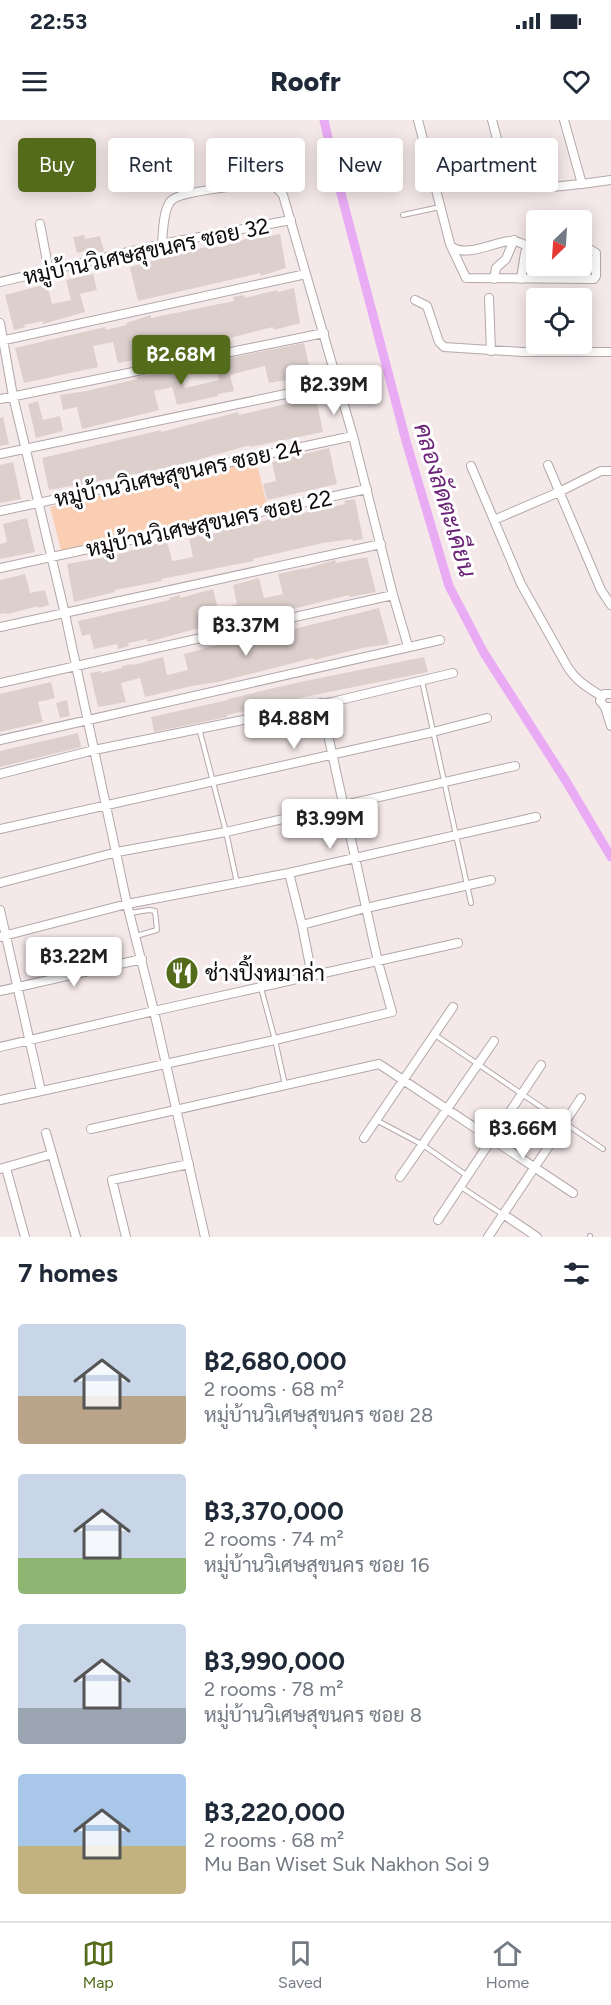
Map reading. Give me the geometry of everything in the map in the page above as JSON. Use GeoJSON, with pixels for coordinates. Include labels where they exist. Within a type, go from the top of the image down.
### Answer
{"type":"FeatureCollection","features":[{"type":"Feature","properties":{"kind":"street"},"geometry":{"type":"LineString","coordinates":[[418,120],[452,247],[466,278],[594,279],[596,254],[592,251]]}},
{"type":"Feature","properties":{"kind":"street"},"geometry":{"type":"LineString","coordinates":[[492,120],[507,170],[513,181],[519,185],[530,187],[611,180]]}},
{"type":"Feature","properties":{"kind":"street"},"geometry":{"type":"LineString","coordinates":[[564,120],[582,184]]}},
{"type":"Feature","properties":{"kind":"street"},"geometry":{"type":"LineString","coordinates":[[162,244],[166,208],[174,198],[183,194],[269,185],[278,188],[284,195],[353,436],[408,646]]}},
{"type":"Feature","properties":{"kind":"street","name":"หมู่บ้านวิเศษสุขนคร ซอย 32"},"geometry":{"type":"LineString","coordinates":[[0,282],[162,244],[291,220]]}},
{"type":"Feature","properties":{"kind":"street"},"geometry":{"type":"LineString","coordinates":[[40,224],[49,272]]}},
{"type":"Feature","properties":{"kind":"street"},"geometry":{"type":"LineString","coordinates":[[452,247],[461,251],[514,240],[526,246]]}},
{"type":"Feature","properties":{"kind":"street"},"geometry":{"type":"LineString","coordinates":[[494,279],[496,268],[506,259],[514,240]]}},
{"type":"Feature","properties":{"kind":"street"},"geometry":{"type":"LineString","coordinates":[[521,279],[526,251]]}},
{"type":"Feature","properties":{"kind":"street"},"geometry":{"type":"LineString","coordinates":[[2,341],[306,274]]}},
{"type":"Feature","properties":{"kind":"street"},"geometry":{"type":"LineString","coordinates":[[489,298],[490,351]]}},
{"type":"Feature","properties":{"kind":"street"},"geometry":{"type":"LineString","coordinates":[[415,300],[427,306],[439,342],[444,347],[490,351],[526,349]]}},
{"type":"Feature","properties":{"kind":"street"},"geometry":{"type":"LineString","coordinates":[[0,323],[13,396],[65,614],[130,913],[205,1237]]}},
{"type":"Feature","properties":{"kind":"street"},"geometry":{"type":"LineString","coordinates":[[0,399],[324,333]]}},
{"type":"Feature","properties":{"kind":"street"},"geometry":{"type":"LineString","coordinates":[[592,351],[611,352]]}},
{"type":"Feature","properties":{"kind":"street"},"geometry":{"type":"LineString","coordinates":[[0,454],[338,383]]}},
{"type":"Feature","properties":{"kind":"street","name":"หมู่บ้านวิเศษสุขนคร ซอย 24"},"geometry":{"type":"LineString","coordinates":[[0,511],[353,436]]}},
{"type":"Feature","properties":{"kind":"street"},"geometry":{"type":"LineString","coordinates":[[548,465],[601,590],[611,606]]}},
{"type":"Feature","properties":{"kind":"street"},"geometry":{"type":"LineString","coordinates":[[471,466],[520,584],[573,676],[581,684],[601,696]]}},
{"type":"Feature","properties":{"kind":"street"},"geometry":{"type":"LineString","coordinates":[[494,520],[601,471],[611,471]]}},
{"type":"Feature","properties":{"kind":"street","name":"หมู่บ้านวิเศษสุขนคร ซอย 22"},"geometry":{"type":"LineString","coordinates":[[0,568],[367,489]]}},
{"type":"Feature","properties":{"kind":"street"},"geometry":{"type":"LineString","coordinates":[[0,627],[381,544]]}},
{"type":"Feature","properties":{"kind":"street"},"geometry":{"type":"LineString","coordinates":[[0,683],[393,595]]}},
{"type":"Feature","properties":{"kind":"street"},"geometry":{"type":"LineString","coordinates":[[0,740],[440,640]]}},
{"type":"Feature","properties":{"kind":"street"},"geometry":{"type":"LineString","coordinates":[[0,774],[94,750],[453,673]]}},
{"type":"Feature","properties":{"kind":"street"},"geometry":{"type":"LineString","coordinates":[[601,696],[611,694]]}},
{"type":"Feature","properties":{"kind":"street"},"geometry":{"type":"LineString","coordinates":[[601,696],[601,704],[608,707],[611,726]]}},
{"type":"Feature","properties":{"kind":"street"},"geometry":{"type":"LineString","coordinates":[[0,1100],[392,1012],[378,962],[321,703]]}},
{"type":"Feature","properties":{"kind":"street"},"geometry":{"type":"LineString","coordinates":[[0,829],[487,718]]}},
{"type":"Feature","properties":{"kind":"street"},"geometry":{"type":"LineString","coordinates":[[0,883],[117,852],[226,832],[515,766]]}},
{"type":"Feature","properties":{"kind":"street"},"geometry":{"type":"LineString","coordinates":[[3,936],[128,903],[237,884],[536,817]]}},
{"type":"Feature","properties":{"kind":"street"},"geometry":{"type":"LineString","coordinates":[[289,873],[312,976]]}},
{"type":"Feature","properties":{"kind":"street"},"geometry":{"type":"LineString","coordinates":[[302,925],[490,880]]}},
{"type":"Feature","properties":{"kind":"street"},"geometry":{"type":"LineString","coordinates":[[0,910],[3,936],[40,1091]]}},
{"type":"Feature","properties":{"kind":"street"},"geometry":{"type":"LineString","coordinates":[[0,1047],[458,943]]}},
{"type":"Feature","properties":{"kind":"street"},"geometry":{"type":"LineString","coordinates":[[0,992],[142,959]]}},
{"type":"Feature","properties":{"kind":"street"},"geometry":{"type":"LineString","coordinates":[[364,1138],[453,1007]]}},
{"type":"Feature","properties":{"kind":"street"},"geometry":{"type":"LineString","coordinates":[[400,1177],[494,1041]]}},
{"type":"Feature","properties":{"kind":"street"},"geometry":{"type":"LineString","coordinates":[[91,1129],[379,1064],[573,1193]]}},
{"type":"Feature","properties":{"kind":"street"},"geometry":{"type":"LineString","coordinates":[[438,1220],[541,1065]]}},
{"type":"Feature","properties":{"kind":"street"},"geometry":{"type":"LineString","coordinates":[[488,1237],[581,1098]]}},
{"type":"Feature","properties":{"kind":"street"},"geometry":{"type":"LineString","coordinates":[[46,1133],[76,1237]]}},
{"type":"Feature","properties":{"kind":"street"},"geometry":{"type":"LineString","coordinates":[[25,1237],[3,1168],[52,1154]]}},
{"type":"Feature","properties":{"kind":"street"},"geometry":{"type":"LineString","coordinates":[[126,1237],[112,1180],[189,1164]]}},
{"type":"Feature","properties":{"kind":"street"},"geometry":{"type":"LineString","coordinates":[[503,1214],[537,1237]]}},
{"type":"Feature","properties":{"kind":"lane"},"geometry":{"type":"LineString","coordinates":[[403,215],[440,207]]}},
{"type":"Feature","properties":{"kind":"lane"},"geometry":{"type":"LineString","coordinates":[[422,680],[471,903]]}},
{"type":"Feature","properties":{"kind":"lane"},"geometry":{"type":"LineString","coordinates":[[199,728],[237,884]]}},
{"type":"Feature","properties":{"kind":"lane"},"geometry":{"type":"LineString","coordinates":[[130,913],[149,909],[155,911],[157,930],[136,936]]}},
{"type":"Feature","properties":{"kind":"lane"},"geometry":{"type":"LineString","coordinates":[[261,988],[285,1086]]}},
{"type":"Feature","properties":{"kind":"lane"},"geometry":{"type":"LineString","coordinates":[[435,1035],[603,1149]]}},
{"type":"Feature","properties":{"kind":"lane"},"geometry":{"type":"LineString","coordinates":[[376,1120],[423,1145],[467,1175]]}},
{"type":"Feature","properties":{"kind":"lane"},"geometry":{"type":"LineString","coordinates":[[460,1187],[503,1214]]}},
{"type":"Feature","properties":{"kind":"shaded area"},"geometry":{"type":"Polygon","coordinates":[[[256,460],[268,509],[62,554],[50,507],[256,460]]]}},
{"type":"Feature","properties":{"kind":"building"},"geometry":{"type":"Polygon","coordinates":[[[280,234],[286,268],[261,276],[260,273],[138,301],[130,267],[206,247],[220,247],[249,238],[250,240],[280,234]]]}},
{"type":"Feature","properties":{"kind":"building"},"geometry":{"type":"Polygon","coordinates":[[[84,235],[85,239],[100,236],[104,251],[93,254],[92,249],[77,253],[73,237],[84,235]]]}},
{"type":"Feature","properties":{"kind":"building"},"geometry":{"type":"Polygon","coordinates":[[[93,274],[97,290],[80,294],[85,312],[43,324],[43,321],[24,325],[25,327],[14,330],[5,295],[47,284],[52,304],[71,300],[66,280],[93,274]]]}},
{"type":"Feature","properties":{"kind":"building"},"geometry":{"type":"Polygon","coordinates":[[[294,288],[300,323],[211,342],[210,340],[191,345],[191,347],[118,363],[113,342],[93,346],[98,367],[24,383],[15,348],[105,327],[106,330],[151,315],[151,318],[234,301],[233,297],[244,295],[245,298],[294,288]]]}},
{"type":"Feature","properties":{"kind":"building"},"geometry":{"type":"Polygon","coordinates":[[[304,343],[311,374],[297,378],[269,383],[265,366],[230,375],[234,391],[177,405],[172,387],[154,391],[159,410],[82,429],[77,407],[63,410],[60,395],[181,369],[185,388],[219,380],[215,361],[304,343]]]}},
{"type":"Feature","properties":{"kind":"building"},"geometry":{"type":"Polygon","coordinates":[[[316,397],[323,432],[250,447],[250,445],[141,473],[49,490],[42,458],[161,430],[161,432],[238,412],[239,415],[316,397]]]}},
{"type":"Feature","properties":{"kind":"building"},"geometry":{"type":"Polygon","coordinates":[[[38,401],[43,420],[60,416],[63,431],[36,438],[28,404],[38,401]]]}},
{"type":"Feature","properties":{"kind":"building"},"geometry":{"type":"Polygon","coordinates":[[[3,417],[9,444],[0,446],[0,418],[3,417]]]}},
{"type":"Feature","properties":{"kind":"building"},"geometry":{"type":"Polygon","coordinates":[[[329,448],[337,484],[267,500],[263,484],[276,481],[272,462],[329,448]]]}},
{"type":"Feature","properties":{"kind":"building"},"geometry":{"type":"Polygon","coordinates":[[[13,462],[21,499],[0,503],[0,465],[13,462]]]}},
{"type":"Feature","properties":{"kind":"building"},"geometry":{"type":"Polygon","coordinates":[[[355,499],[363,539],[323,543],[253,559],[254,561],[161,579],[162,581],[115,590],[115,592],[74,602],[67,564],[107,557],[167,541],[172,560],[193,557],[189,537],[199,534],[200,537],[221,532],[221,529],[345,504],[344,501],[355,499]]]}},
{"type":"Feature","properties":{"kind":"building"},"geometry":{"type":"Polygon","coordinates":[[[27,518],[35,552],[0,559],[0,544],[7,542],[3,524],[27,518]]]}},
{"type":"Feature","properties":{"kind":"building"},"geometry":{"type":"Polygon","coordinates":[[[367,557],[376,592],[349,597],[349,595],[256,618],[256,616],[195,629],[148,642],[147,639],[128,643],[129,646],[118,649],[117,644],[94,649],[90,634],[82,636],[78,621],[213,589],[218,609],[237,604],[233,585],[259,578],[264,598],[283,594],[278,574],[335,560],[336,563],[367,557]]]}},
{"type":"Feature","properties":{"kind":"building"},"geometry":{"type":"Polygon","coordinates":[[[25,574],[30,593],[45,590],[49,605],[0,614],[0,580],[25,574]]]}},
{"type":"Feature","properties":{"kind":"building"},"geometry":{"type":"Polygon","coordinates":[[[379,608],[389,644],[314,660],[313,658],[218,682],[145,697],[140,678],[121,683],[126,702],[98,707],[90,673],[101,671],[101,673],[163,657],[167,675],[188,670],[184,654],[248,637],[274,631],[274,634],[379,608]]]}},
{"type":"Feature","properties":{"kind":"building"},"geometry":{"type":"Polygon","coordinates":[[[424,657],[428,672],[309,696],[227,715],[227,717],[154,732],[151,717],[300,682],[424,657]]]}},
{"type":"Feature","properties":{"kind":"building"},"geometry":{"type":"Polygon","coordinates":[[[51,682],[55,698],[38,702],[43,722],[0,732],[0,694],[51,682]]]}},
{"type":"Feature","properties":{"kind":"building"},"geometry":{"type":"Polygon","coordinates":[[[67,700],[70,716],[60,718],[56,703],[67,700]]]}},
{"type":"Feature","properties":{"kind":"building"},"geometry":{"type":"Polygon","coordinates":[[[78,733],[81,747],[0,767],[0,751],[78,733]]]}},
{"type":"Feature","properties":{"kind":"waterway","name":"คลองลัดตะเคียน"},"geometry":{"type":"LineString","coordinates":[[324,120],[406,441],[449,586],[484,653],[566,781],[611,857]]}},
{"type":"Feature","properties":{"kind":"place","name":"ช่างปิ้งหมาล่า"},"geometry":{"type":"Point","coordinates":[182,973]}}]}
